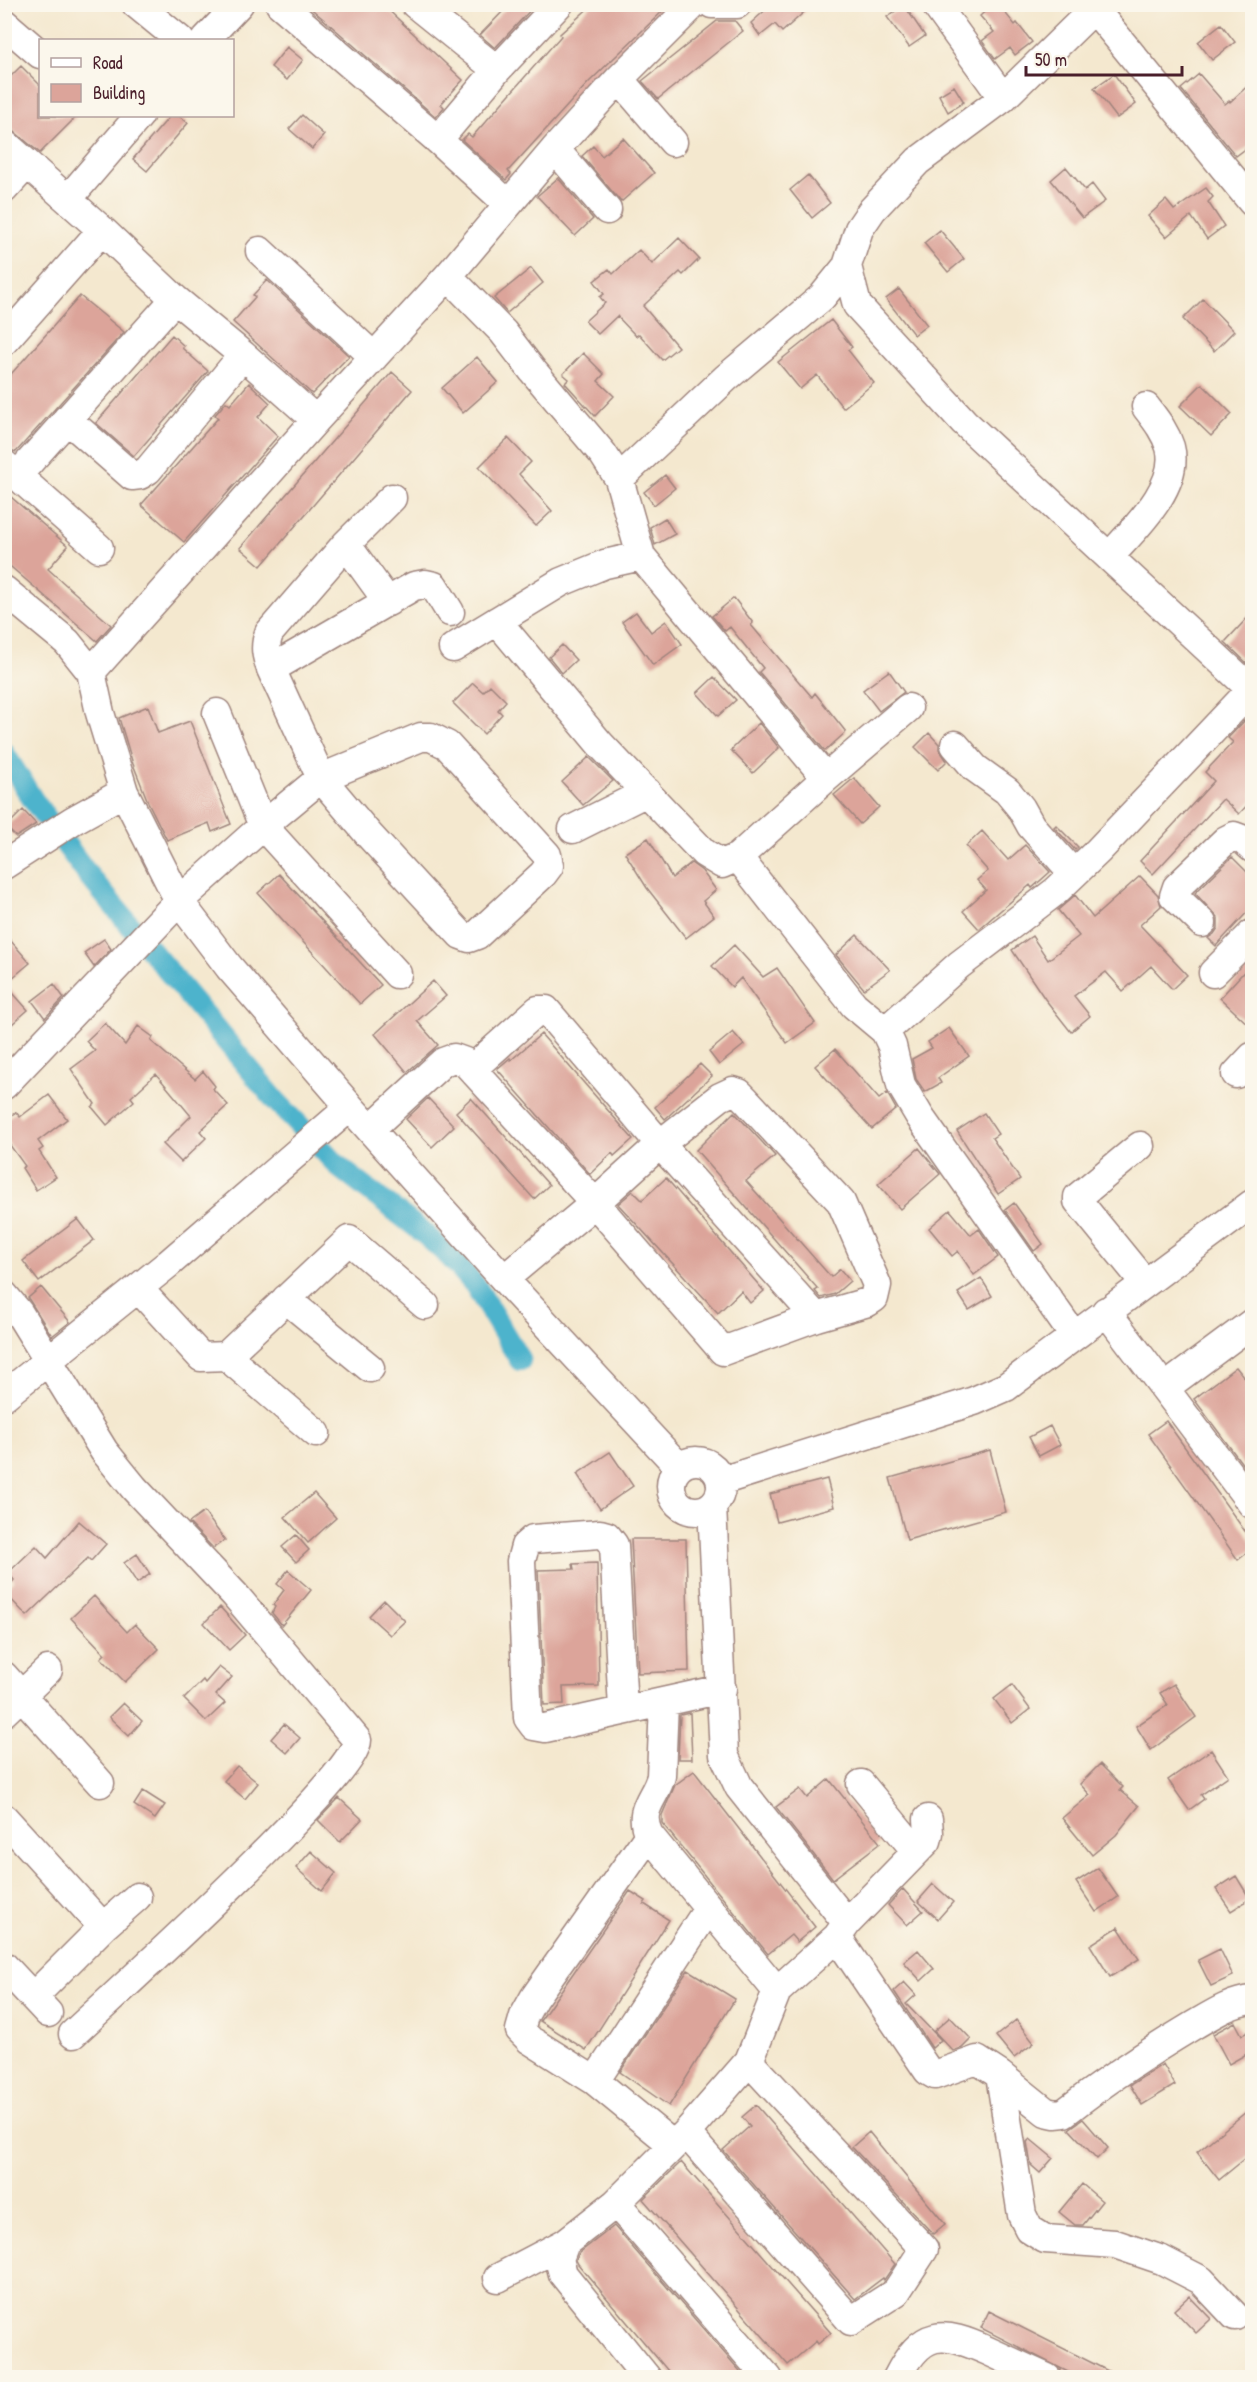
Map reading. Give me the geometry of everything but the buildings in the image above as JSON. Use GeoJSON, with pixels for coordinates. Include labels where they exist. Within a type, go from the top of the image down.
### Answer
{"type":"FeatureCollection","features":[{"type":"Feature","properties":{"kind":"street"},"geometry":{"type":"LineString","coordinates":[[136,4],[179,39]]}},
{"type":"Feature","properties":{"kind":"street"},"geometry":{"type":"LineString","coordinates":[[206,39],[239,4]]}},
{"type":"Feature","properties":{"kind":"street"},"geometry":{"type":"LineString","coordinates":[[280,4],[438,140],[508,204]]}},
{"type":"Feature","properties":{"kind":"street"},"geometry":{"type":"LineString","coordinates":[[416,4],[497,70]]}},
{"type":"Feature","properties":{"kind":"street"},"geometry":{"type":"LineString","coordinates":[[438,140],[497,70],[559,4]]}},
{"type":"Feature","properties":{"kind":"street"},"geometry":{"type":"LineString","coordinates":[[91,672],[448,276],[508,204],[619,79],[694,4]]}},
{"type":"Feature","properties":{"kind":"street"},"geometry":{"type":"LineString","coordinates":[[712,4],[737,4]]}},
{"type":"Feature","properties":{"kind":"street"},"geometry":{"type":"LineString","coordinates":[[935,4],[1003,99]]}},
{"type":"Feature","properties":{"kind":"street"},"geometry":{"type":"LineString","coordinates":[[619,479],[726,378],[822,297],[847,267],[860,229],[872,210],[918,160],[1003,99],[1097,7],[1252,202]]}},
{"type":"Feature","properties":{"kind":"street"},"geometry":{"type":"LineString","coordinates":[[4,23],[39,53]]}},
{"type":"Feature","properties":{"kind":"street"},"geometry":{"type":"LineString","coordinates":[[619,79],[673,142]]}},
{"type":"Feature","properties":{"kind":"street"},"geometry":{"type":"LineString","coordinates":[[68,199],[127,120]]}},
{"type":"Feature","properties":{"kind":"street"},"geometry":{"type":"LineString","coordinates":[[4,143],[175,299],[316,420]]}},
{"type":"Feature","properties":{"kind":"street"},"geometry":{"type":"LineString","coordinates":[[555,150],[607,210]]}},
{"type":"Feature","properties":{"kind":"street"},"geometry":{"type":"LineString","coordinates":[[4,189],[27,164]]}},
{"type":"Feature","properties":{"kind":"street"},"geometry":{"type":"LineString","coordinates":[[4,341],[102,230]]}},
{"type":"Feature","properties":{"kind":"street"},"geometry":{"type":"LineString","coordinates":[[260,251],[374,357]]}},
{"type":"Feature","properties":{"kind":"street"},"geometry":{"type":"LineString","coordinates":[[847,267],[857,304],[964,423],[1252,690],[1056,891],[958,965],[885,1031]]}},
{"type":"Feature","properties":{"kind":"street"},"geometry":{"type":"LineString","coordinates":[[448,276],[503,332],[603,454],[619,479],[641,556],[826,778]]}},
{"type":"Feature","properties":{"kind":"street"},"geometry":{"type":"LineString","coordinates":[[99,548],[11,470],[67,419],[175,299]]}},
{"type":"Feature","properties":{"kind":"street"},"geometry":{"type":"LineString","coordinates":[[67,419],[132,476],[140,475],[148,470],[243,355]]}},
{"type":"Feature","properties":{"kind":"street"},"geometry":{"type":"LineString","coordinates":[[1109,557],[1151,510],[1170,472],[1170,448],[1160,426],[1146,407]]}},
{"type":"Feature","properties":{"kind":"street"},"geometry":{"type":"LineString","coordinates":[[4,1085],[179,901],[263,826],[321,778],[421,737],[430,737],[447,745],[547,855],[549,866],[477,934],[469,938],[461,935],[376,843],[321,778],[271,669],[265,653],[269,633],[346,544],[392,498]]}},
{"type":"Feature","properties":{"kind":"street"},"geometry":{"type":"LineString","coordinates":[[346,544],[388,602]]}},
{"type":"Feature","properties":{"kind":"street"},"geometry":{"type":"LineString","coordinates":[[453,648],[561,582],[605,564],[641,556]]}},
{"type":"Feature","properties":{"kind":"street"},"geometry":{"type":"LineString","coordinates":[[271,669],[414,586],[425,584],[434,586],[450,612]]}},
{"type":"Feature","properties":{"kind":"street"},"geometry":{"type":"LineString","coordinates":[[4,590],[67,642],[91,672],[100,712],[124,792],[179,901],[229,967],[504,1279],[679,1467]]}},
{"type":"Feature","properties":{"kind":"street"},"geometry":{"type":"LineString","coordinates":[[497,621],[600,744],[713,860],[722,864],[738,857],[908,708]]}},
{"type":"Feature","properties":{"kind":"street"},"geometry":{"type":"LineString","coordinates":[[217,713],[263,826],[397,974]]}},
{"type":"Feature","properties":{"kind":"street"},"geometry":{"type":"LineString","coordinates":[[955,745],[975,768],[1007,791],[1021,808],[1031,826],[1074,874]]}},
{"type":"Feature","properties":{"kind":"street"},"geometry":{"type":"LineString","coordinates":[[9,853],[46,837],[124,792]]}},
{"type":"Feature","properties":{"kind":"street"},"geometry":{"type":"LineString","coordinates":[[573,830],[647,792]]}},
{"type":"Feature","properties":{"kind":"street"},"geometry":{"type":"LineString","coordinates":[[1202,923],[1174,896],[1177,887],[1226,840],[1234,836],[1242,839],[1252,849]]}},
{"type":"Feature","properties":{"kind":"street"},"geometry":{"type":"LineString","coordinates":[[738,857],[854,1005],[885,1031],[892,1046],[901,1084],[920,1117],[1074,1336]]}},
{"type":"Feature","properties":{"kind":"street"},"geometry":{"type":"LineString","coordinates":[[1213,973],[1252,934]]}},
{"type":"Feature","properties":{"kind":"street"},"geometry":{"type":"LineString","coordinates":[[472,1069],[538,1010],[546,1010],[660,1143],[816,1317]]}},
{"type":"Feature","properties":{"kind":"street"},"geometry":{"type":"LineString","coordinates":[[370,1129],[443,1062],[454,1058],[465,1062],[595,1203],[723,1351],[816,1317],[868,1302],[874,1298],[877,1285],[841,1202],[746,1100],[733,1091],[720,1097],[660,1143],[595,1203],[504,1279]]}},
{"type":"Feature","properties":{"kind":"street"},"geometry":{"type":"LineString","coordinates":[[4,1396],[138,1288],[350,1107]]}},
{"type":"Feature","properties":{"kind":"street"},"geometry":{"type":"LineString","coordinates":[[1140,1146],[1078,1197],[1078,1201],[1144,1282]]}},
{"type":"Feature","properties":{"kind":"street"},"geometry":{"type":"LineString","coordinates":[[1252,1204],[1144,1282],[1006,1387],[974,1401],[716,1493],[704,1510],[687,1510],[674,1499],[670,1482],[679,1467],[695,1460],[704,1462],[718,1473],[716,1493],[724,1755],[730,1770],[739,1787],[842,1930],[928,2071],[935,2075],[976,2060],[1000,2075],[1046,2112],[1064,2113],[1162,2044],[1226,2007],[1252,2000]]}},
{"type":"Feature","properties":{"kind":"street"},"geometry":{"type":"LineString","coordinates":[[138,1288],[201,1357],[226,1356],[349,1240],[425,1305]]}},
{"type":"Feature","properties":{"kind":"street"},"geometry":{"type":"LineString","coordinates":[[4,1295],[19,1313],[84,1421],[120,1472],[235,1595],[357,1740],[357,1745],[314,1800],[239,1880],[73,2034]]}},
{"type":"Feature","properties":{"kind":"street"},"geometry":{"type":"LineString","coordinates":[[286,1299],[370,1368]]}},
{"type":"Feature","properties":{"kind":"street"},"geometry":{"type":"LineString","coordinates":[[1106,1311],[1166,1387],[1252,1504]]}},
{"type":"Feature","properties":{"kind":"street"},"geometry":{"type":"LineString","coordinates":[[1166,1387],[1248,1338]]}},
{"type":"Feature","properties":{"kind":"street"},"geometry":{"type":"LineString","coordinates":[[226,1356],[316,1433]]}},
{"type":"Feature","properties":{"kind":"street"},"geometry":{"type":"LineString","coordinates":[[623,1709],[614,1545],[607,1536],[600,1534],[533,1539],[525,1546],[521,1562],[530,1724],[545,1728],[722,1689]]}},
{"type":"Feature","properties":{"kind":"street"},"geometry":{"type":"LineString","coordinates":[[48,1670],[10,1694],[100,1783]]}},
{"type":"Feature","properties":{"kind":"street"},"geometry":{"type":"LineString","coordinates":[[664,1703],[661,1776],[659,1784],[648,1800],[645,1826],[649,1835],[708,1909],[777,1991]]}},
{"type":"Feature","properties":{"kind":"street"},"geometry":{"type":"LineString","coordinates":[[861,1784],[916,1851]]}},
{"type":"Feature","properties":{"kind":"street"},"geometry":{"type":"LineString","coordinates":[[4,1818],[103,1927]]}},
{"type":"Feature","properties":{"kind":"street"},"geometry":{"type":"LineString","coordinates":[[498,2278],[565,2243],[616,2203],[680,2139],[749,2061],[777,1991],[842,1930],[927,1840],[928,1819]]}},
{"type":"Feature","properties":{"kind":"street"},"geometry":{"type":"LineString","coordinates":[[649,1835],[534,1998],[524,2016],[520,2030],[530,2040],[680,2139],[851,2321],[896,2292],[924,2248],[749,2061]]}},
{"type":"Feature","properties":{"kind":"street"},"geometry":{"type":"LineString","coordinates":[[4,1966],[40,2005],[103,1927],[137,1897]]}},
{"type":"Feature","properties":{"kind":"street"},"geometry":{"type":"LineString","coordinates":[[595,2081],[708,1909]]}},
{"type":"Feature","properties":{"kind":"street"},"geometry":{"type":"LineString","coordinates":[[1000,2075],[1022,2215],[1029,2229],[1045,2239],[1115,2244],[1162,2260],[1201,2280],[1235,2316]]}},
{"type":"Feature","properties":{"kind":"street"},"geometry":{"type":"LineString","coordinates":[[616,2203],[768,2378]]}},
{"type":"Feature","properties":{"kind":"street"},"geometry":{"type":"LineString","coordinates":[[565,2243],[559,2259],[563,2274],[647,2378]]}},
{"type":"Feature","properties":{"kind":"street"},"geometry":{"type":"LineString","coordinates":[[897,2378],[913,2352],[931,2340],[947,2336],[978,2346],[1047,2378]]}},
{"type":"Feature","properties":{"kind":"waterway"},"geometry":{"type":"LineString","coordinates":[[4,753],[33,800],[88,875],[276,1101],[340,1168],[420,1230],[449,1256],[475,1285],[520,1360]]}}]}
